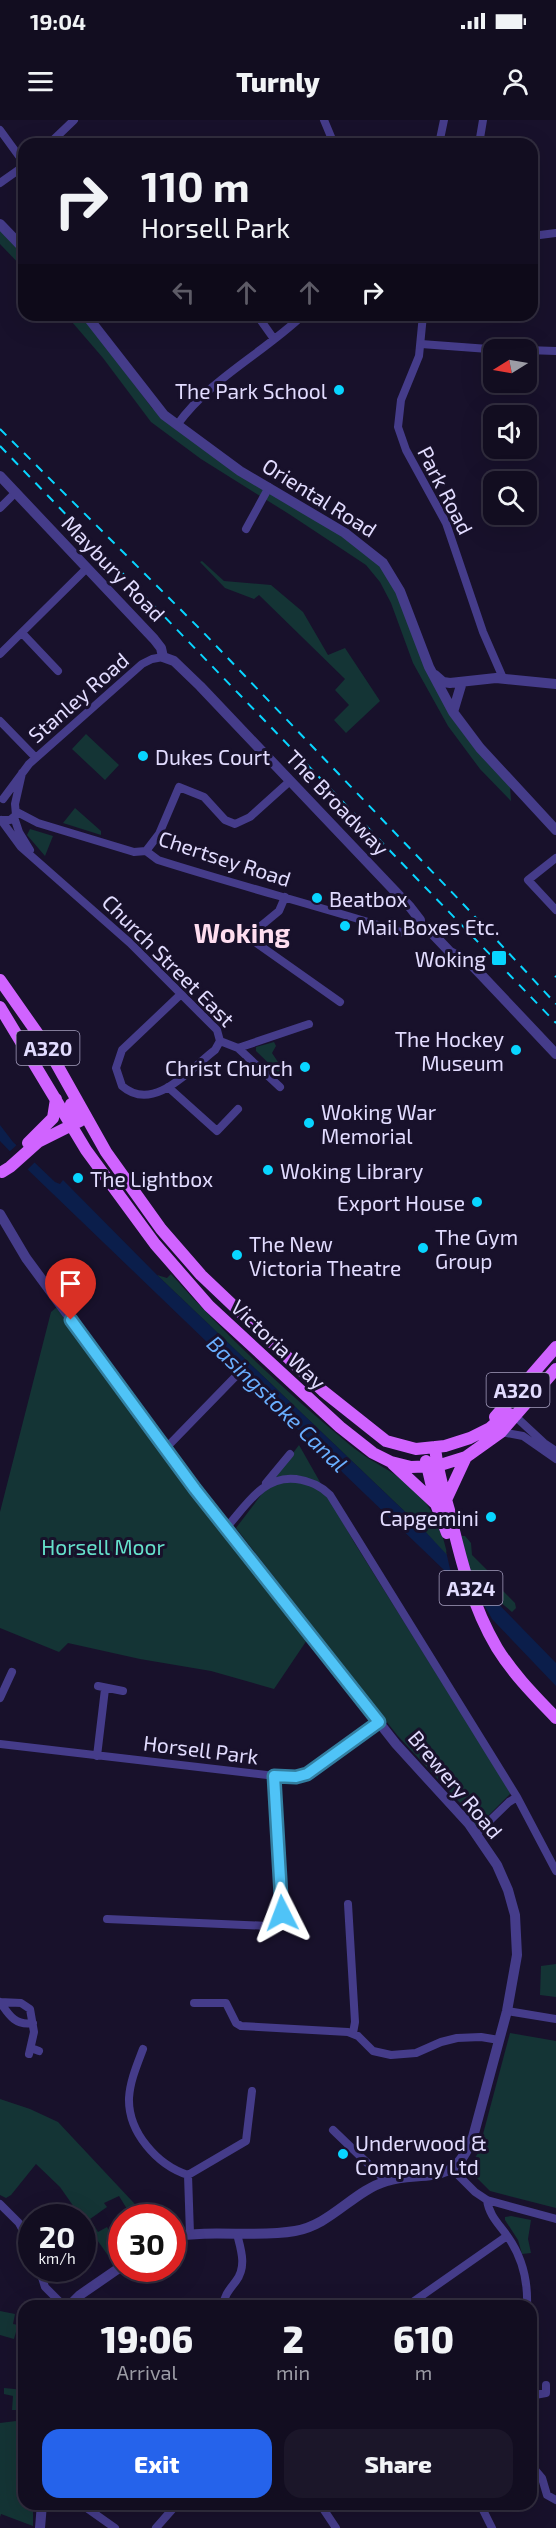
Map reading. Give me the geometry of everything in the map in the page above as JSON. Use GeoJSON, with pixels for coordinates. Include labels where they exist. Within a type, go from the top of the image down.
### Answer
{"type":"FeatureCollection","features":[{"type":"Feature","properties":{"kind":"main road","name":"Victoria Way"},"geometry":{"type":"LineString","coordinates":[[0,980],[47,1047],[86,1150],[155,1244],[209,1306],[340,1427],[373,1453],[391,1462],[411,1467],[432,1466],[466,1457],[501,1431],[556,1369]]}},
{"type":"Feature","properties":{"kind":"main road","name":"Victoria Way"},"geometry":{"type":"LineString","coordinates":[[0,990],[37,1046],[74,1117]]}},
{"type":"Feature","properties":{"kind":"main road","name":"Victoria Way"},"geometry":{"type":"LineString","coordinates":[[0,1006],[56,1099],[106,1152],[176,1247],[244,1317],[322,1391],[369,1429],[397,1445],[430,1448],[462,1440],[490,1428],[507,1413],[515,1416]]}},
{"type":"Feature","properties":{"kind":"main road"},"geometry":{"type":"LineString","coordinates":[[1,1173],[53,1118],[56,1099]]}},
{"type":"Feature","properties":{"kind":"main road"},"geometry":{"type":"LineString","coordinates":[[29,1145],[53,1135],[74,1117]]}},
{"type":"Feature","properties":{"kind":"main road"},"geometry":{"type":"LineString","coordinates":[[29,1145],[74,1117]]}},
{"type":"Feature","properties":{"kind":"main road","name":"A320"},"geometry":{"type":"LineString","coordinates":[[53,1135],[73,1139],[86,1150]]}},
{"type":"Feature","properties":{"kind":"main road","name":"Victoria Way"},"geometry":{"type":"LineString","coordinates":[[479,1432],[556,1347]]}},
{"type":"Feature","properties":{"kind":"main road","name":"A324"},"geometry":{"type":"LineString","coordinates":[[430,1448],[441,1502],[470,1607],[487,1638],[496,1645]]}},
{"type":"Feature","properties":{"kind":"main road"},"geometry":{"type":"LineString","coordinates":[[391,1462],[441,1502],[466,1457]]}},
{"type":"Feature","properties":{"kind":"main road","name":"A324"},"geometry":{"type":"LineString","coordinates":[[453,1542],[496,1645],[523,1682],[556,1718]]}},
{"type":"Feature","properties":{"kind":"street"},"geometry":{"type":"LineString","coordinates":[[55,138],[74,120]]}},
{"type":"Feature","properties":{"kind":"street"},"geometry":{"type":"LineString","coordinates":[[324,120],[332,138]]}},
{"type":"Feature","properties":{"kind":"street"},"geometry":{"type":"LineString","coordinates":[[440,138],[444,120]]}},
{"type":"Feature","properties":{"kind":"street"},"geometry":{"type":"LineString","coordinates":[[480,138],[483,120]]}},
{"type":"Feature","properties":{"kind":"street"},"geometry":{"type":"LineString","coordinates":[[0,130],[18,156]]}},
{"type":"Feature","properties":{"kind":"street"},"geometry":{"type":"LineString","coordinates":[[0,183],[18,169]]}},
{"type":"Feature","properties":{"kind":"street"},"geometry":{"type":"LineString","coordinates":[[0,224],[18,243]]}},
{"type":"Feature","properties":{"kind":"street"},"geometry":{"type":"LineString","coordinates":[[538,235],[556,233]]}},
{"type":"Feature","properties":{"kind":"street","name":"Oriental Road"},"geometry":{"type":"LineString","coordinates":[[91,321],[156,407],[177,425],[240,471],[345,533],[383,563],[400,591],[432,674],[453,712],[480,748],[556,830]]}},
{"type":"Feature","properties":{"kind":"street"},"geometry":{"type":"LineString","coordinates":[[261,321],[274,339]]}},
{"type":"Feature","properties":{"kind":"street"},"geometry":{"type":"LineString","coordinates":[[177,425],[191,406],[212,386],[296,321]]}},
{"type":"Feature","properties":{"kind":"street","name":"Park Road"},"geometry":{"type":"LineString","coordinates":[[423,321],[417,364],[401,400],[398,427],[405,450],[446,523],[483,632],[503,678]]}},
{"type":"Feature","properties":{"kind":"street"},"geometry":{"type":"LineString","coordinates":[[421,344],[483,349]]}},
{"type":"Feature","properties":{"kind":"street"},"geometry":{"type":"LineString","coordinates":[[537,350],[556,351]]}},
{"type":"Feature","properties":{"kind":"street","name":"Maybury Road"},"geometry":{"type":"LineString","coordinates":[[0,477],[154,639],[163,657],[177,664],[222,710]]}},
{"type":"Feature","properties":{"kind":"street"},"geometry":{"type":"LineString","coordinates":[[246,529],[268,487]]}},
{"type":"Feature","properties":{"kind":"street"},"geometry":{"type":"LineString","coordinates":[[0,508],[16,492]]}},
{"type":"Feature","properties":{"kind":"street"},"geometry":{"type":"LineString","coordinates":[[0,654],[87,569]]}},
{"type":"Feature","properties":{"kind":"street"},"geometry":{"type":"LineString","coordinates":[[22,633],[58,671]]}},
{"type":"Feature","properties":{"kind":"street","name":"Stanley Road"},"geometry":{"type":"LineString","coordinates":[[1,799],[36,758],[142,664],[152,658],[163,657]]}},
{"type":"Feature","properties":{"kind":"street"},"geometry":{"type":"LineString","coordinates":[[432,674],[443,682],[503,678],[556,684]]}},
{"type":"Feature","properties":{"kind":"street"},"geometry":{"type":"LineString","coordinates":[[453,712],[462,682]]}},
{"type":"Feature","properties":{"kind":"street","name":"The Broadway"},"geometry":{"type":"LineString","coordinates":[[222,710],[410,907],[420,920],[420,925],[431,932],[450,952],[470,963],[556,1054]]}},
{"type":"Feature","properties":{"kind":"street"},"geometry":{"type":"LineString","coordinates":[[0,721],[36,758]]}},
{"type":"Feature","properties":{"kind":"street","name":"Stanley Road"},"geometry":{"type":"LineString","coordinates":[[15,811],[22,773]]}},
{"type":"Feature","properties":{"kind":"street"},"geometry":{"type":"LineString","coordinates":[[146,851],[159,834],[179,787],[204,797],[225,820],[235,824],[250,817],[290,781]]}},
{"type":"Feature","properties":{"kind":"street","name":"Chertsey Road"},"geometry":{"type":"LineString","coordinates":[[1,799],[11,800],[15,811],[38,823],[134,852],[146,851],[158,860],[404,933],[414,932],[420,925]]}},
{"type":"Feature","properties":{"kind":"street"},"geometry":{"type":"LineString","coordinates":[[0,820],[10,820],[15,811]]}},
{"type":"Feature","properties":{"kind":"street","name":"Church Street East"},"geometry":{"type":"LineString","coordinates":[[15,811],[19,832],[34,856]]}},
{"type":"Feature","properties":{"kind":"street","name":"Church Street East"},"geometry":{"type":"LineString","coordinates":[[0,820],[16,842],[130,943],[180,995],[217,1029],[220,1041],[238,1048],[280,1087]]}},
{"type":"Feature","properties":{"kind":"street"},"geometry":{"type":"LineString","coordinates":[[556,858],[528,880],[556,910]]}},
{"type":"Feature","properties":{"kind":"street"},"geometry":{"type":"LineString","coordinates":[[285,897],[281,909],[257,929],[254,938],[259,946],[340,1002]]}},
{"type":"Feature","properties":{"kind":"street"},"geometry":{"type":"LineString","coordinates":[[180,995],[122,1050],[116,1072],[122,1086],[134,1093],[150,1095],[168,1087],[215,1050],[220,1041]]}},
{"type":"Feature","properties":{"kind":"street"},"geometry":{"type":"LineString","coordinates":[[238,1048],[309,1024]]}},
{"type":"Feature","properties":{"kind":"street"},"geometry":{"type":"LineString","coordinates":[[168,1087],[217,1131],[238,1109]]}},
{"type":"Feature","properties":{"kind":"street","name":"Brewery Road"},"geometry":{"type":"LineString","coordinates":[[0,1214],[32,1266],[165,1449],[396,1744],[476,1834],[504,1878],[515,1915],[516,1955],[507,2011],[473,2137],[464,2155],[452,2169]]}},
{"type":"Feature","properties":{"kind":"street"},"geometry":{"type":"LineString","coordinates":[[165,1449],[236,1376]]}},
{"type":"Feature","properties":{"kind":"street"},"geometry":{"type":"LineString","coordinates":[[515,1416],[544,1443],[556,1450]]}},
{"type":"Feature","properties":{"kind":"street"},"geometry":{"type":"LineString","coordinates":[[501,1431],[523,1436],[556,1459]]}},
{"type":"Feature","properties":{"kind":"street"},"geometry":{"type":"LineString","coordinates":[[226,1528],[290,1454]]}},
{"type":"Feature","properties":{"kind":"street"},"geometry":{"type":"LineString","coordinates":[[264,1485],[280,1479],[303,1480],[319,1486],[330,1495],[517,1797],[556,1871]]}},
{"type":"Feature","properties":{"kind":"street"},"geometry":{"type":"LineString","coordinates":[[0,1698],[3,1678],[12,1672]]}},
{"type":"Feature","properties":{"kind":"street"},"geometry":{"type":"LineString","coordinates":[[97,1756],[101,1688],[119,1687]]}},
{"type":"Feature","properties":{"kind":"street","name":"Horsell Park"},"geometry":{"type":"LineString","coordinates":[[0,1746],[296,1777],[307,1774],[379,1722]]}},
{"type":"Feature","properties":{"kind":"street"},"geometry":{"type":"LineString","coordinates":[[107,1919],[269,1926],[278,1922],[282,1913],[274,1776]]}},
{"type":"Feature","properties":{"kind":"street"},"geometry":{"type":"LineString","coordinates":[[476,1834],[508,1802],[517,1797]]}},
{"type":"Feature","properties":{"kind":"street"},"geometry":{"type":"LineString","coordinates":[[353,2033],[355,2022],[348,1908],[358,1911]]}},
{"type":"Feature","properties":{"kind":"street"},"geometry":{"type":"LineString","coordinates":[[194,2003],[226,2003],[238,2025],[353,2033],[374,2051],[391,2055],[416,2054],[441,2042],[457,2038],[481,2037],[499,2040]]}},
{"type":"Feature","properties":{"kind":"street"},"geometry":{"type":"LineString","coordinates":[[507,2011],[556,2019]]}},
{"type":"Feature","properties":{"kind":"street"},"geometry":{"type":"LineString","coordinates":[[33,2023],[34,2037],[30,2051],[39,2051]]}},
{"type":"Feature","properties":{"kind":"street"},"geometry":{"type":"LineString","coordinates":[[144,2049],[130,2092],[129,2107],[134,2124],[155,2156],[167,2165],[188,2175]]}},
{"type":"Feature","properties":{"kind":"street"},"geometry":{"type":"LineString","coordinates":[[188,2175],[246,2141],[251,2095],[240,2097]]}},
{"type":"Feature","properties":{"kind":"street"},"geometry":{"type":"LineString","coordinates":[[333,2130],[386,2181]]}},
{"type":"Feature","properties":{"kind":"street"},"geometry":{"type":"LineString","coordinates":[[186,2235],[284,2233],[309,2228],[386,2181],[436,2174],[452,2169],[475,2192],[487,2200],[556,2219]]}},
{"type":"Feature","properties":{"kind":"street"},"geometry":{"type":"LineString","coordinates":[[188,2175],[190,2234]]}},
{"type":"Feature","properties":{"kind":"street"},"geometry":{"type":"LineString","coordinates":[[487,2200],[491,2215],[516,2249],[525,2276],[527,2300]]}},
{"type":"Feature","properties":{"kind":"street"},"geometry":{"type":"LineString","coordinates":[[0,2204],[18,2222]]}},
{"type":"Feature","properties":{"kind":"street"},"geometry":{"type":"LineString","coordinates":[[224,2300],[226,2294],[239,2277],[242,2266],[242,2253],[237,2234]]}},
{"type":"Feature","properties":{"kind":"street"},"geometry":{"type":"LineString","coordinates":[[416,2300],[507,2236]]}},
{"type":"Feature","properties":{"kind":"street"},"geometry":{"type":"LineString","coordinates":[[75,2300],[108,2276]]}},
{"type":"Feature","properties":{"kind":"street"},"geometry":{"type":"LineString","coordinates":[[43,2282],[45,2287],[58,2300]]}},
{"type":"Feature","properties":{"kind":"street"},"geometry":{"type":"LineString","coordinates":[[537,2395],[546,2393],[546,2385]]}},
{"type":"Feature","properties":{"kind":"street"},"geometry":{"type":"LineString","coordinates":[[537,2472],[542,2478],[547,2495],[556,2500]]}},
{"type":"Feature","properties":{"kind":"street"},"geometry":{"type":"LineString","coordinates":[[40,2528],[42,2510]]}},
{"type":"Feature","properties":{"kind":"street"},"geometry":{"type":"LineString","coordinates":[[90,2510],[115,2528]]}},
{"type":"Feature","properties":{"kind":"street"},"geometry":{"type":"LineString","coordinates":[[156,2528],[172,2510]]}},
{"type":"Feature","properties":{"kind":"street"},"geometry":{"type":"LineString","coordinates":[[324,2510],[336,2528]]}},
{"type":"Feature","properties":{"kind":"street"},"geometry":{"type":"LineString","coordinates":[[483,2510],[492,2528]]}},
{"type":"Feature","properties":{"kind":"green space"},"geometry":{"type":"Polygon","coordinates":[[[0,229],[18,248],[18,263],[0,244],[0,229]]]}},
{"type":"Feature","properties":{"kind":"green space"},"geometry":{"type":"Polygon","coordinates":[[[71,321],[87,321],[152,408],[343,536],[380,565],[395,588],[423,663],[510,786],[511,801],[480,769],[448,726],[413,663],[391,603],[380,582],[366,565],[201,459],[151,422],[103,358],[71,321]]]}},
{"type":"Feature","properties":{"kind":"green space"},"geometry":{"type":"Polygon","coordinates":[[[202,561],[224,581],[271,585],[303,612],[328,655],[345,648],[380,701],[346,733],[334,720],[349,705],[335,690],[345,679],[259,595],[254,599],[225,588],[200,562],[202,561]]]}},
{"type":"Feature","properties":{"kind":"green space"},"geometry":{"type":"Polygon","coordinates":[[[86,734],[119,765],[105,780],[72,749],[86,734]]]}},
{"type":"Feature","properties":{"kind":"green space"},"geometry":{"type":"Polygon","coordinates":[[[75,808],[101,831],[101,835],[63,823],[75,808]]]}},
{"type":"Feature","properties":{"kind":"green space"},"geometry":{"type":"Polygon","coordinates":[[[30,829],[53,836],[45,856],[27,835],[30,829]]]}},
{"type":"Feature","properties":{"kind":"green space"},"geometry":{"type":"Polygon","coordinates":[[[274,1042],[276,1046],[272,1053],[278,1062],[276,1065],[286,1076],[284,1078],[256,1051],[256,1047],[274,1042]]]}},
{"type":"Feature","properties":{"kind":"green space"},"geometry":{"type":"Polygon","coordinates":[[[171,1274],[257,1363],[303,1405],[358,1451],[401,1479],[417,1493],[429,1507],[437,1523],[448,1558],[422,1528],[157,1275],[167,1278],[171,1274]]]}},
{"type":"Feature","properties":{"kind":"green space","name":"Horsell Moor"},"geometry":{"type":"Polygon","coordinates":[[[57,1307],[129,1408],[135,1420],[307,1640],[274,1689],[211,1671],[140,1659],[68,1643],[59,1652],[0,1628],[0,1512],[51,1312],[57,1307]]]}},
{"type":"Feature","properties":{"kind":"green space"},"geometry":{"type":"Polygon","coordinates":[[[299,1445],[354,1542],[511,1793],[477,1827],[461,1804],[397,1735],[236,1528],[299,1445]]]}},
{"type":"Feature","properties":{"kind":"green space"},"geometry":{"type":"Polygon","coordinates":[[[461,1536],[465,1536],[471,1543],[472,1555],[502,1585],[502,1590],[515,1603],[516,1608],[512,1612],[482,1587],[473,1583],[461,1536]]]}},
{"type":"Feature","properties":{"kind":"green space"},"geometry":{"type":"Polygon","coordinates":[[[556,1964],[556,1997],[540,1995],[541,1966],[556,1964]]]}},
{"type":"Feature","properties":{"kind":"green space"},"geometry":{"type":"Polygon","coordinates":[[[510,2033],[556,2041],[556,2208],[490,2191],[468,2169],[478,2153],[510,2033]]]}},
{"type":"Feature","properties":{"kind":"green space"},"geometry":{"type":"Polygon","coordinates":[[[0,2099],[58,2122],[135,2204],[124,2204],[119,2196],[104,2203],[107,2207],[96,2215],[96,2204],[72,2204],[60,2187],[36,2164],[11,2195],[6,2198],[0,2195],[0,2099]]]}},
{"type":"Feature","properties":{"kind":"green space"},"geometry":{"type":"Polygon","coordinates":[[[505,2217],[531,2220],[528,2239],[531,2253],[522,2254],[518,2240],[505,2220],[505,2217]]]}},
{"type":"Feature","properties":{"kind":"green space"},"geometry":{"type":"Polygon","coordinates":[[[107,2227],[108,2229],[108,2255],[96,2238],[96,2229],[98,2232],[107,2227]]]}},
{"type":"Feature","properties":{"kind":"green space"},"geometry":{"type":"Polygon","coordinates":[[[0,2311],[15,2314],[13,2324],[18,2325],[14,2339],[0,2335],[0,2311]]]}},
{"type":"Feature","properties":{"kind":"green space"},"geometry":{"type":"Polygon","coordinates":[[[4,2388],[18,2389],[18,2410],[12,2410],[13,2396],[4,2394],[4,2388]]]}},
{"type":"Feature","properties":{"kind":"green space"},"geometry":{"type":"Polygon","coordinates":[[[18,2421],[18,2510],[33,2510],[33,2526],[1,2514],[0,2517],[0,2423],[18,2421]]]}},
{"type":"Feature","properties":{"kind":"water","name":"Basingstoke Canal"},"geometry":{"type":"Polygon","coordinates":[[[0,1125],[13,1142],[55,1182],[60,1184],[63,1180],[157,1275],[422,1528],[475,1585],[482,1587],[556,1663],[556,1686],[492,1619],[465,1584],[444,1570],[25,1167],[0,1141],[0,1125]]]}},
{"type":"Feature","properties":{"kind":"pier"},"geometry":{"type":"Polygon","coordinates":[[[19,1143],[36,1161],[27,1170],[8,1153],[19,1143]]]}},
{"type":"Feature","properties":{"kind":"pier"},"geometry":{"type":"Polygon","coordinates":[[[446,1551],[470,1576],[476,1601],[452,1578],[446,1551]]]}},
{"type":"Feature","properties":{"kind":"railway"},"geometry":{"type":"LineString","coordinates":[[0,429],[201,630],[556,1004]]}},
{"type":"Feature","properties":{"kind":"railway"},"geometry":{"type":"LineString","coordinates":[[0,446],[556,1023]]}},
{"type":"Feature","properties":{"kind":"place","name":"The Park School"},"geometry":{"type":"Point","coordinates":[339,390]}},
{"type":"Feature","properties":{"kind":"place","name":"Dukes Court"},"geometry":{"type":"Point","coordinates":[143,756]}},
{"type":"Feature","properties":{"kind":"place","name":"Beatbox"},"geometry":{"type":"Point","coordinates":[317,898]}},
{"type":"Feature","properties":{"kind":"place","name":"Mail Boxes Etc."},"geometry":{"type":"Point","coordinates":[345,926]}},
{"type":"Feature","properties":{"kind":"place","name":"Woking"},"geometry":{"type":"Point","coordinates":[499,958]}},
{"type":"Feature","properties":{"kind":"place","name":"The Hockey Museum"},"geometry":{"type":"Point","coordinates":[516,1050]}},
{"type":"Feature","properties":{"kind":"place","name":"Christ Church"},"geometry":{"type":"Point","coordinates":[305,1067]}},
{"type":"Feature","properties":{"kind":"place","name":"Woking War Memorial"},"geometry":{"type":"Point","coordinates":[309,1123]}},
{"type":"Feature","properties":{"kind":"place","name":"Woking Library"},"geometry":{"type":"Point","coordinates":[268,1170]}},
{"type":"Feature","properties":{"kind":"place","name":"The Lightbox"},"geometry":{"type":"Point","coordinates":[78,1178]}},
{"type":"Feature","properties":{"kind":"place","name":"Export House"},"geometry":{"type":"Point","coordinates":[477,1202]}},
{"type":"Feature","properties":{"kind":"place","name":"The Gym Group"},"geometry":{"type":"Point","coordinates":[423,1248]}},
{"type":"Feature","properties":{"kind":"place","name":"The New Victoria Theatre"},"geometry":{"type":"Point","coordinates":[237,1255]}},
{"type":"Feature","properties":{"kind":"place","name":"Capgemini"},"geometry":{"type":"Point","coordinates":[491,1517]}},
{"type":"Feature","properties":{"kind":"place","name":"Underwood & Company Ltd"},"geometry":{"type":"Point","coordinates":[343,2154]}},
{"type":"Feature","properties":{"kind":"district","name":"Woking"},"geometry":{"type":"Point","coordinates":[242,932]}},
{"type":"Feature","properties":{"kind":"route"},"geometry":{"type":"LineString","coordinates":[[71,1320],[195,1489],[379,1722],[307,1774],[296,1777],[274,1776],[282,1913]]}}]}
